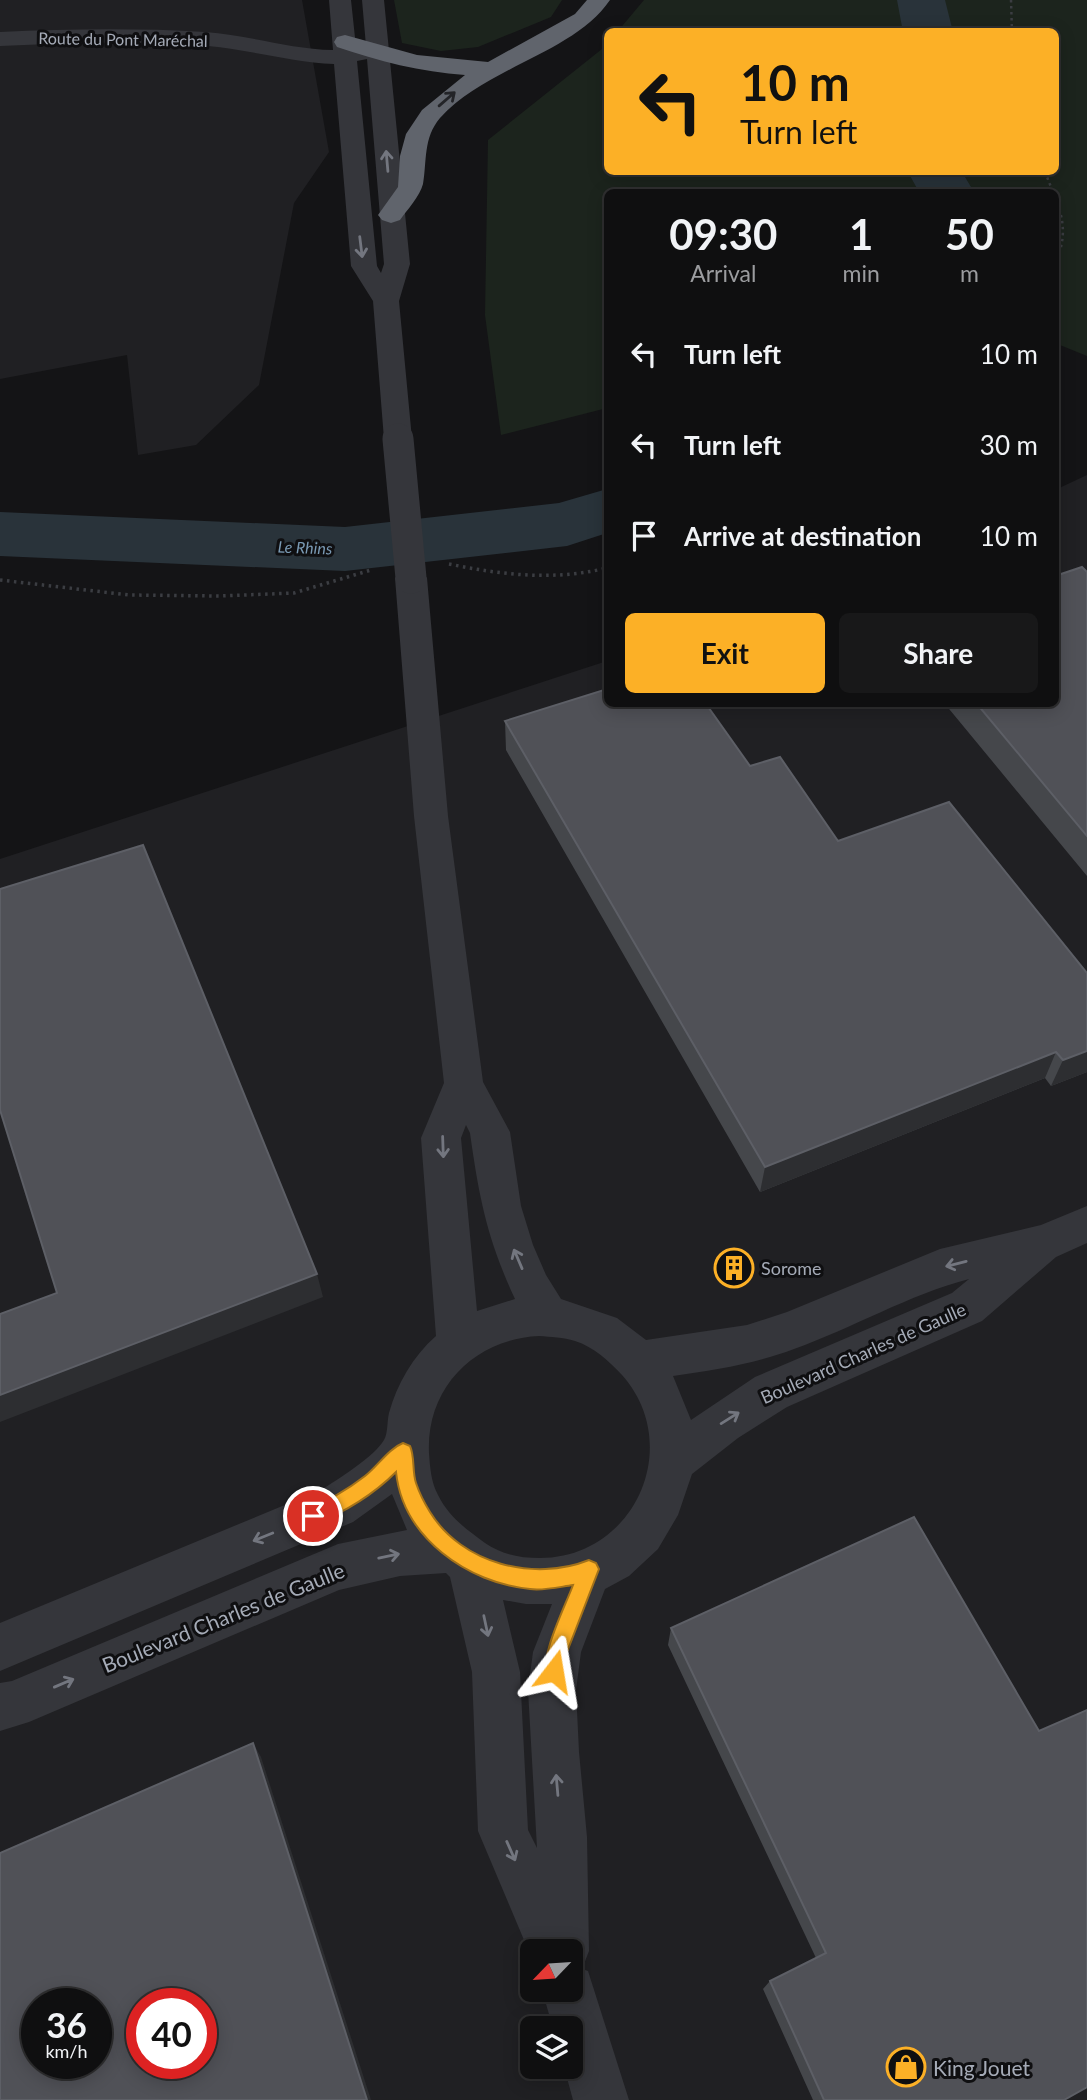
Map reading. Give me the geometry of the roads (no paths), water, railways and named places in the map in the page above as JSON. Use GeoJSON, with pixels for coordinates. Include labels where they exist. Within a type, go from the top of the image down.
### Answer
{"type":"FeatureCollection","features":[{"type":"Feature","properties":{"kind":"highway"},"geometry":{"type":"LineString","coordinates":[[391,215],[410,187],[412,156],[418,134],[430,115],[464,85],[583,19],[599,0]]}},
{"type":"Feature","properties":{"kind":"highway"},"geometry":{"type":"LineString","coordinates":[[376,48],[459,68],[492,69]]}},
{"type":"Feature","properties":{"kind":"street"},"geometry":{"type":"LineString","coordinates":[[340,0],[356,207],[364,266],[386,301]]}},
{"type":"Feature","properties":{"kind":"street"},"geometry":{"type":"LineString","coordinates":[[373,0],[397,264],[386,301],[398,439],[397,573],[464,1083],[490,1132],[501,1206],[512,1245],[530,1287],[550,1319]]}},
{"type":"Feature","properties":{"kind":"street","name":"Route du Pont Maréchal"},"geometry":{"type":"LineString","coordinates":[[245,43],[315,34],[345,43]]}},
{"type":"Feature","properties":{"kind":"street","name":"Route du Pont Maréchal"},"geometry":{"type":"LineString","coordinates":[[0,39],[89,35],[245,43],[295,54],[345,43]]}},
{"type":"Feature","properties":{"kind":"street"},"geometry":{"type":"LineString","coordinates":[[345,43],[376,48]]}},
{"type":"Feature","properties":{"kind":"street"},"geometry":{"type":"LineString","coordinates":[[458,1344],[441,1138],[464,1083]]}},
{"type":"Feature","properties":{"kind":"street","name":"Boulevard Charles de Gaulle"},"geometry":{"type":"LineString","coordinates":[[637,1361],[747,1345],[793,1330],[940,1268],[1046,1242],[1087,1224]]}},
{"type":"Feature","properties":{"kind":"street","name":"Boulevard Charles de Gaulle"},"geometry":{"type":"LineString","coordinates":[[676,1459],[722,1423],[771,1392],[967,1307],[1046,1242]]}},
{"type":"Feature","properties":{"kind":"street"},"geometry":{"type":"LineString","coordinates":[[550,1319],[591,1329],[627,1349],[654,1380],[672,1418],[676,1459],[666,1497],[646,1531],[614,1558],[575,1575],[531,1580],[489,1571],[461,1555],[424,1520],[407,1483],[403,1452],[410,1405],[429,1370],[458,1344],[497,1326],[518,1321],[550,1319]]}},
{"type":"Feature","properties":{"kind":"street"},"geometry":{"type":"LineString","coordinates":[[0,1647],[337,1506],[373,1481],[403,1452]]}},
{"type":"Feature","properties":{"kind":"street","name":"Boulevard Charles de Gaulle"},"geometry":{"type":"LineString","coordinates":[[0,1707],[12,1705],[338,1567],[400,1553],[461,1555]]}},
{"type":"Feature","properties":{"kind":"street"},"geometry":{"type":"LineString","coordinates":[[461,1555],[496,1672],[503,1831],[550,1939]]}},
{"type":"Feature","properties":{"kind":"street"},"geometry":{"type":"LineString","coordinates":[[563,1939],[562,1838],[554,1752],[552,1690],[557,1652],[589,1569]]}},
{"type":"Feature","properties":{"kind":"street"},"geometry":{"type":"LineString","coordinates":[[572,2002],[601,2100]]}},
{"type":"Feature","properties":{"kind":"waterway","name":"Le Rhins"},"geometry":{"type":"LineString","coordinates":[[921,0],[927,28]]}},
{"type":"Feature","properties":{"kind":"waterway","name":"Le Rhins"},"geometry":{"type":"LineString","coordinates":[[937,175],[944,189]]}},
{"type":"Feature","properties":{"kind":"waterway","name":"Le Rhins"},"geometry":{"type":"LineString","coordinates":[[0,534],[345,549],[567,524],[604,511]]}},
{"type":"Feature","properties":{"kind":"place","name":"Sorome"},"geometry":{"type":"Point","coordinates":[734,1268]}},
{"type":"Feature","properties":{"kind":"place","name":"King Jouet"},"geometry":{"type":"Point","coordinates":[906,2067]}}]}
